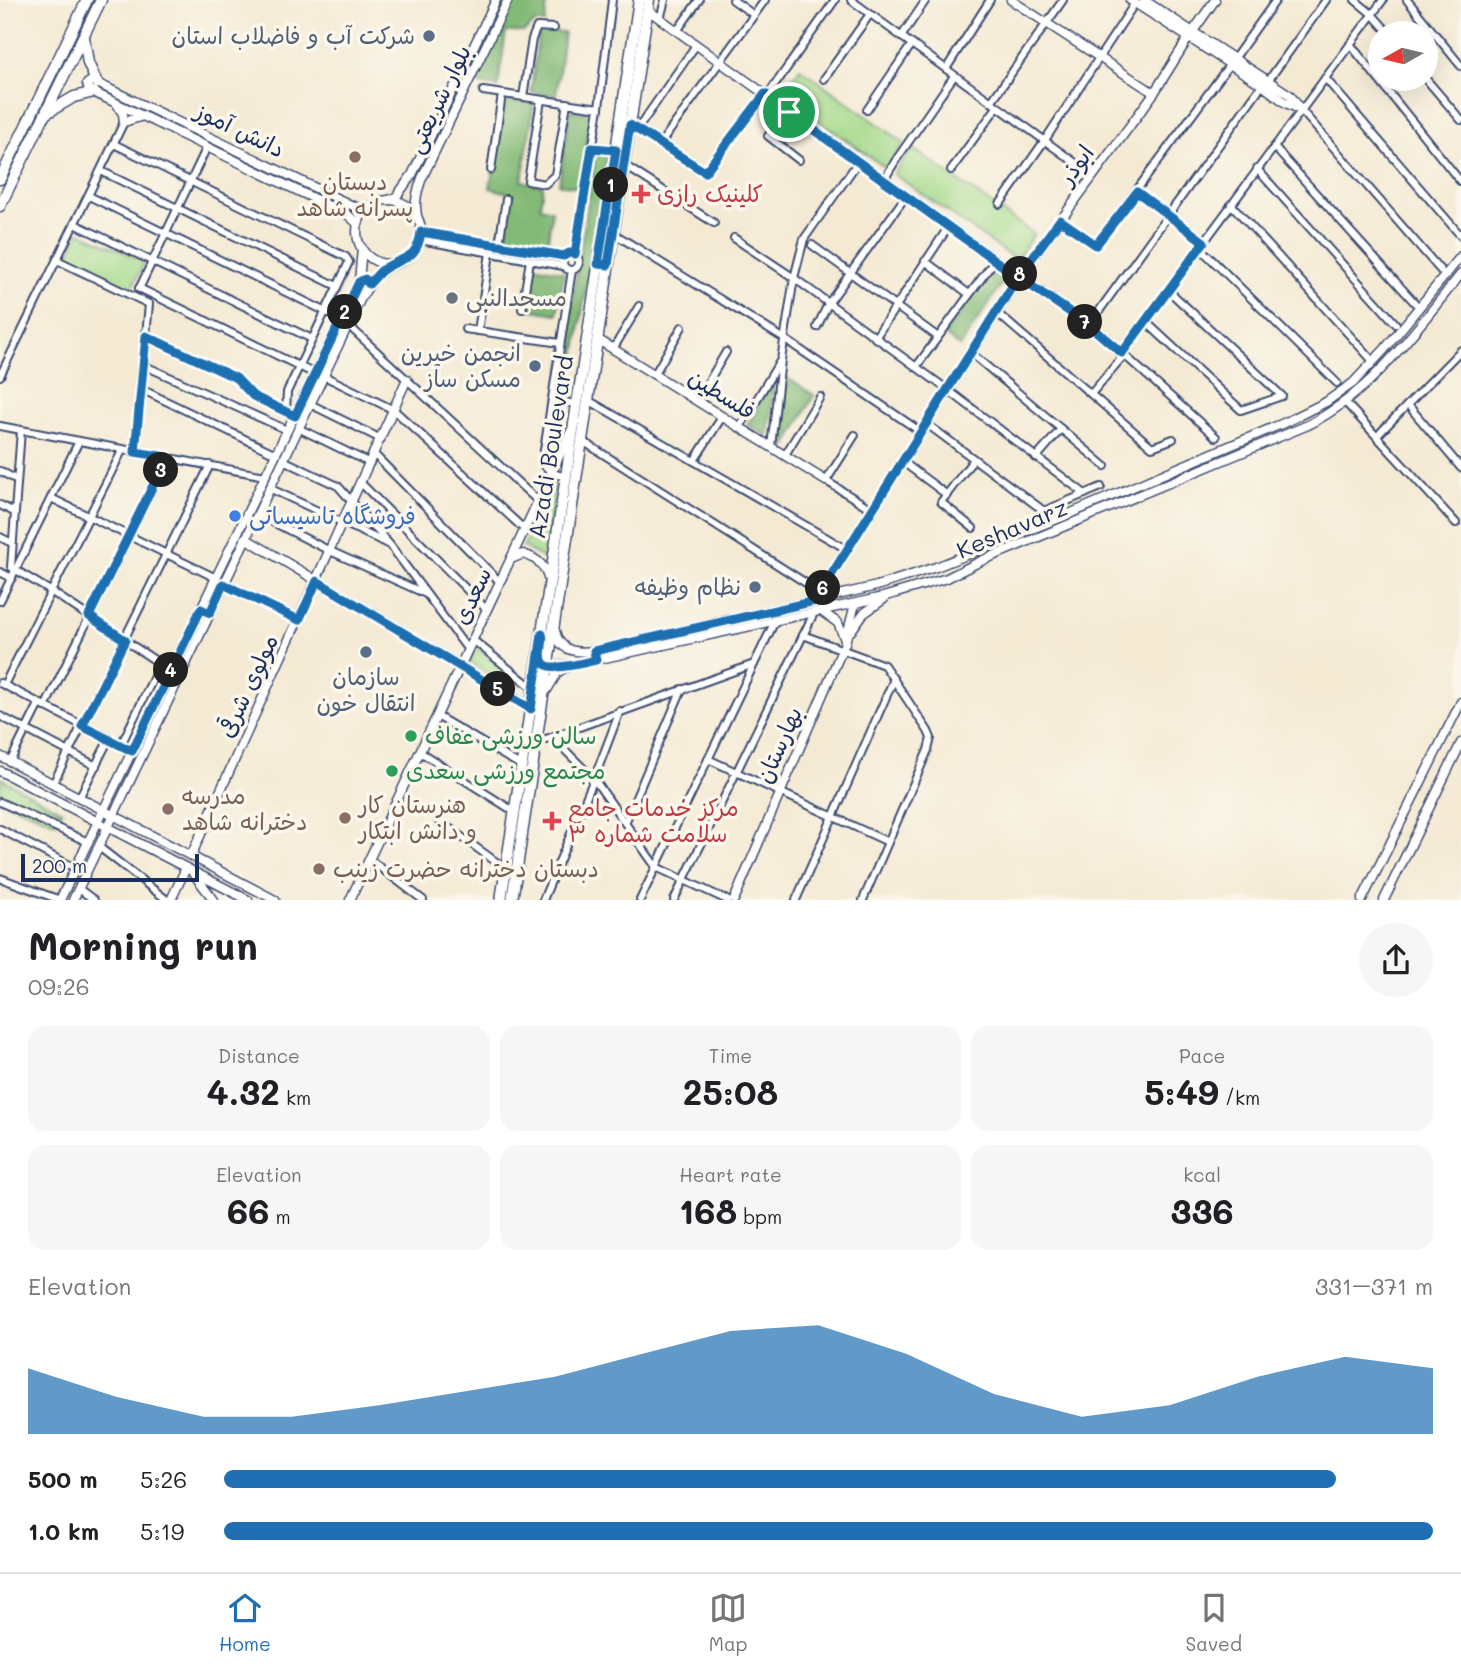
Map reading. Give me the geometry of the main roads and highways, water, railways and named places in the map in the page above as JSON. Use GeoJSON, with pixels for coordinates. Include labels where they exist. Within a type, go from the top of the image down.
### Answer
{"type":"FeatureCollection","features":[{"type":"Feature","properties":{"kind":"main road"},"geometry":{"type":"LineString","coordinates":[[0,178],[87,0]]}},
{"type":"Feature","properties":{"kind":"main road"},"geometry":{"type":"LineString","coordinates":[[0,206],[102,0]]}},
{"type":"Feature","properties":{"kind":"main road","name":"بلوار شریعتی"},"geometry":{"type":"LineString","coordinates":[[389,200],[396,197],[412,175],[496,0]]}},
{"type":"Feature","properties":{"kind":"main road","name":"بلوار شریعتی"},"geometry":{"type":"LineString","coordinates":[[417,216],[416,194],[422,178],[508,0]]}},
{"type":"Feature","properties":{"kind":"main road","name":"Azadi Boulevard"},"geometry":{"type":"LineString","coordinates":[[512,900],[597,339],[616,150],[639,0]]}},
{"type":"Feature","properties":{"kind":"main road"},"geometry":{"type":"LineString","coordinates":[[1011,0],[1154,93]]}},
{"type":"Feature","properties":{"kind":"main road"},"geometry":{"type":"LineString","coordinates":[[1144,0],[1191,35]]}},
{"type":"Feature","properties":{"kind":"main road","name":"ابوذر"},"geometry":{"type":"LineString","coordinates":[[815,601],[1018,277],[1154,93],[1215,0]]}},
{"type":"Feature","properties":{"kind":"main road"},"geometry":{"type":"LineString","coordinates":[[1133,1],[1265,83],[1286,103],[1301,110]]}},
{"type":"Feature","properties":{"kind":"main road"},"geometry":{"type":"LineString","coordinates":[[648,5],[660,19],[1018,277],[1089,325],[1123,354]]}},
{"type":"Feature","properties":{"kind":"main road","name":"Azadi Boulevard"},"geometry":{"type":"LineString","coordinates":[[500,900],[577,404],[603,264],[613,233],[624,165],[634,127],[648,5]]}},
{"type":"Feature","properties":{"kind":"main road"},"geometry":{"type":"LineString","coordinates":[[47,113],[74,96],[96,88],[84,35]]}},
{"type":"Feature","properties":{"kind":"main road","name":"دانش آموز"},"geometry":{"type":"LineString","coordinates":[[96,88],[117,104],[348,215],[359,224]]}},
{"type":"Feature","properties":{"kind":"main road","name":"دانش آموز"},"geometry":{"type":"LineString","coordinates":[[96,88],[366,210]]}},
{"type":"Feature","properties":{"kind":"main road"},"geometry":{"type":"LineString","coordinates":[[117,104],[124,122],[144,117]]}},
{"type":"Feature","properties":{"kind":"main road"},"geometry":{"type":"LineString","coordinates":[[207,147],[211,138]]}},
{"type":"Feature","properties":{"kind":"main road"},"geometry":{"type":"LineString","coordinates":[[60,900],[265,476],[298,428],[310,404],[319,375],[345,322],[369,284],[382,270],[412,255],[421,236],[417,216],[405,204],[389,200],[366,210],[358,232],[362,248],[359,282],[345,322]]}},
{"type":"Feature","properties":{"kind":"main road"},"geometry":{"type":"LineString","coordinates":[[362,248],[373,260],[398,263]]}},
{"type":"Feature","properties":{"kind":"main road","name":"Keshavarz"},"geometry":{"type":"LineString","coordinates":[[568,666],[595,655],[684,630],[877,586],[936,567],[1286,422],[1343,391],[1384,350],[1461,257]]}},
{"type":"Feature","properties":{"kind":"main road","name":"Keshavarz"},"geometry":{"type":"LineString","coordinates":[[554,617],[556,638],[566,649],[595,655],[686,640],[855,604],[947,578],[981,561],[1308,425],[1345,402],[1377,373],[1461,274]]}},
{"type":"Feature","properties":{"kind":"main road"},"geometry":{"type":"LineString","coordinates":[[359,282],[365,279],[369,284]]}},
{"type":"Feature","properties":{"kind":"main road","name":"فلسطین"},"geometry":{"type":"LineString","coordinates":[[597,339],[826,481]]}},
{"type":"Feature","properties":{"kind":"main road"},"geometry":{"type":"LineString","coordinates":[[74,900],[269,488],[290,414],[319,375]]}},
{"type":"Feature","properties":{"kind":"main road","name":"مولوی شرقی"},"geometry":{"type":"LineString","coordinates":[[191,856],[407,379]]}},
{"type":"Feature","properties":{"kind":"main road","name":"سعدی"},"geometry":{"type":"LineString","coordinates":[[350,900],[574,423]]}},
{"type":"Feature","properties":{"kind":"main road"},"geometry":{"type":"LineString","coordinates":[[1042,525],[1046,535]]}},
{"type":"Feature","properties":{"kind":"main road"},"geometry":{"type":"LineString","coordinates":[[245,538],[531,709]]}},
{"type":"Feature","properties":{"kind":"main road"},"geometry":{"type":"LineString","coordinates":[[511,559],[523,554],[538,561],[545,568],[550,584]]}},
{"type":"Feature","properties":{"kind":"main road"},"geometry":{"type":"LineString","coordinates":[[768,611],[784,611],[840,600],[855,604],[873,593],[936,567]]}},
{"type":"Feature","properties":{"kind":"main road"},"geometry":{"type":"LineString","coordinates":[[844,646],[852,628],[863,614],[889,596]]}},
{"type":"Feature","properties":{"kind":"main road","name":"بهارستان"},"geometry":{"type":"LineString","coordinates":[[734,900],[844,646],[855,604]]}},
{"type":"Feature","properties":{"kind":"main road"},"geometry":{"type":"LineString","coordinates":[[201,609],[210,613]]}},
{"type":"Feature","properties":{"kind":"main road"},"geometry":{"type":"LineString","coordinates":[[817,612],[838,623],[844,646]]}},
{"type":"Feature","properties":{"kind":"main road"},"geometry":{"type":"LineString","coordinates":[[684,630],[686,640]]}},
{"type":"Feature","properties":{"kind":"main road"},"geometry":{"type":"LineString","coordinates":[[542,634],[544,641],[541,659],[547,666],[568,666]]}},
{"type":"Feature","properties":{"kind":"main road"},"geometry":{"type":"LineString","coordinates":[[539,717],[552,678],[568,666]]}},
{"type":"Feature","properties":{"kind":"main road"},"geometry":{"type":"LineString","coordinates":[[1362,900],[1461,702]]}},
{"type":"Feature","properties":{"kind":"main road"},"geometry":{"type":"LineString","coordinates":[[1384,900],[1461,743]]}},
{"type":"Feature","properties":{"kind":"main road"},"geometry":{"type":"LineString","coordinates":[[0,757],[275,900]]}},
{"type":"Feature","properties":{"kind":"main road"},"geometry":{"type":"LineString","coordinates":[[0,771],[248,900]]}},
{"type":"Feature","properties":{"kind":"main road"},"geometry":{"type":"LineString","coordinates":[[113,790],[112,797],[116,801],[124,795]]}},
{"type":"Feature","properties":{"kind":"main road"},"geometry":{"type":"LineString","coordinates":[[81,799],[99,799],[113,790]]}},
{"type":"Feature","properties":{"kind":"main road"},"geometry":{"type":"LineString","coordinates":[[124,795],[122,803],[125,814],[137,828]]}},
{"type":"Feature","properties":{"kind":"main road"},"geometry":{"type":"LineString","coordinates":[[78,812],[86,824],[88,842]]}},
{"type":"Feature","properties":{"kind":"main road"},"geometry":{"type":"LineString","coordinates":[[99,847],[110,840],[127,838]]}},
{"type":"Feature","properties":{"kind":"main road"},"geometry":{"type":"LineString","coordinates":[[169,900],[189,870]]}},
{"type":"Feature","properties":{"kind":"main road"},"geometry":{"type":"LineString","coordinates":[[189,870],[214,900]]}},
{"type":"Feature","properties":{"kind":"place","name":"شرکت آب و فاضلاب استان"},"geometry":{"type":"Point","coordinates":[429,36]}},
{"type":"Feature","properties":{"kind":"place","name":"دبستان پسرانه شاهد"},"geometry":{"type":"Point","coordinates":[355,157]}},
{"type":"Feature","properties":{"kind":"place","name":"کلینیک رازی"},"geometry":{"type":"Point","coordinates":[641,194]}},
{"type":"Feature","properties":{"kind":"place","name":"مسجدالنبی"},"geometry":{"type":"Point","coordinates":[452,298]}},
{"type":"Feature","properties":{"kind":"place","name":"انجمن خیرین مسکن ساز"},"geometry":{"type":"Point","coordinates":[535,366]}},
{"type":"Feature","properties":{"kind":"place","name":"فروشگاه تاسیساتی"},"geometry":{"type":"Point","coordinates":[235,516]}},
{"type":"Feature","properties":{"kind":"place","name":"نظام وظیفه"},"geometry":{"type":"Point","coordinates":[755,587]}},
{"type":"Feature","properties":{"kind":"place","name":"سازمان انتقال خون"},"geometry":{"type":"Point","coordinates":[366,652]}},
{"type":"Feature","properties":{"kind":"place","name":"سالن ورزشی عفاف"},"geometry":{"type":"Point","coordinates":[411,736]}},
{"type":"Feature","properties":{"kind":"place","name":"مجتمع ورزشی سعدی"},"geometry":{"type":"Point","coordinates":[392,771]}},
{"type":"Feature","properties":{"kind":"place","name":"مدرسه دخترانه شاهد"},"geometry":{"type":"Point","coordinates":[168,809]}},
{"type":"Feature","properties":{"kind":"place","name":"هنرستان کار و دانش ابتکار"},"geometry":{"type":"Point","coordinates":[345,818]}},
{"type":"Feature","properties":{"kind":"place","name":"مرکز خدمات جامع سلامت شماره ۳"},"geometry":{"type":"Point","coordinates":[552,821]}},
{"type":"Feature","properties":{"kind":"place","name":"دبستان دخترانه حضرت زینب"},"geometry":{"type":"Point","coordinates":[319,869]}}]}
